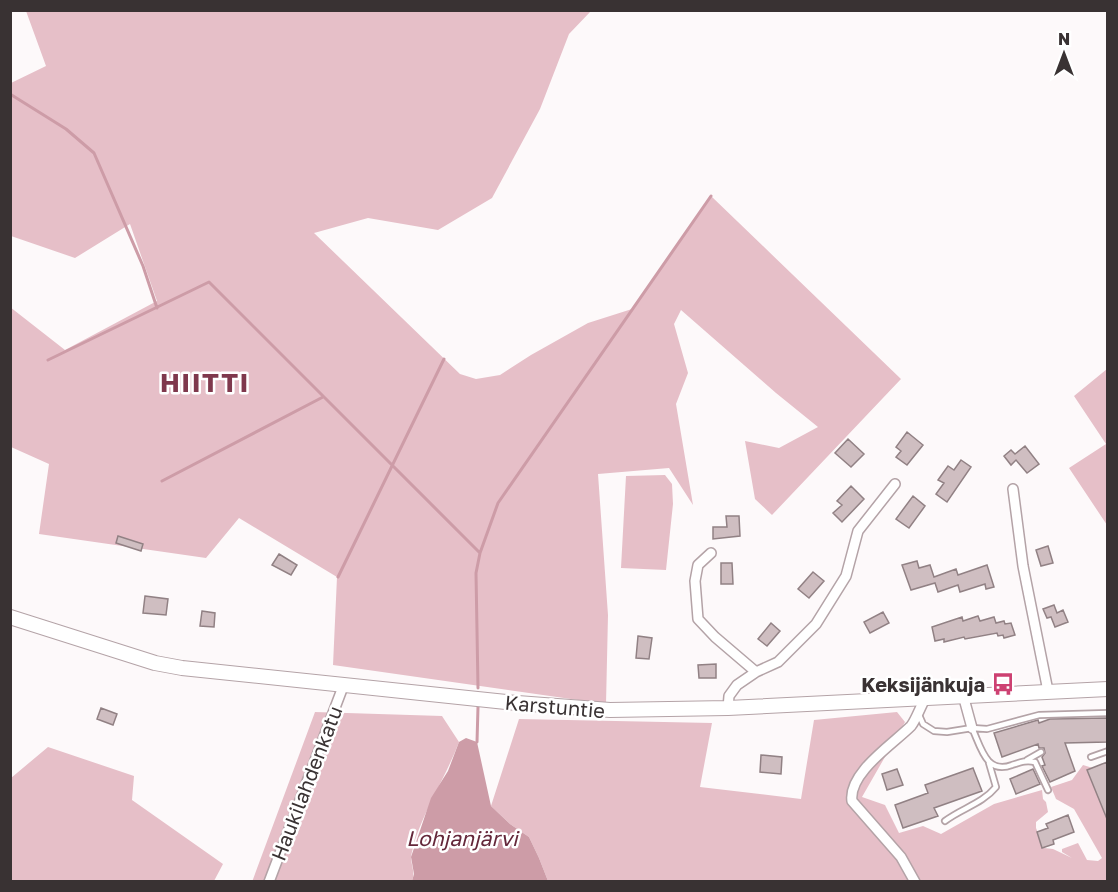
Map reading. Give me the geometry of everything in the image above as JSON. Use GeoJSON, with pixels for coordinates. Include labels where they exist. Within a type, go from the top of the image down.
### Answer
{"type":"FeatureCollection","features":[{"type":"Feature","properties":{"kind":"street"},"geometry":{"type":"LineString","coordinates":[[728,708],[729,696],[737,685],[756,672],[778,662],[816,624],[846,576],[858,531],[895,484]]}},
{"type":"Feature","properties":{"kind":"street"},"geometry":{"type":"LineString","coordinates":[[1013,489],[1023,566],[1048,691]]}},
{"type":"Feature","properties":{"kind":"street"},"geometry":{"type":"LineString","coordinates":[[711,553],[698,565],[695,581],[698,619],[716,638],[756,672]]}},
{"type":"Feature","properties":{"kind":"street","name":"Karstuntie"},"geometry":{"type":"LineString","coordinates":[[10,617],[155,663],[182,668],[506,702],[610,710],[728,708],[1107,688]]}},
{"type":"Feature","properties":{"kind":"street","name":"Haukilahdenkatu"},"geometry":{"type":"LineString","coordinates":[[269,882],[344,684]]}},
{"type":"Feature","properties":{"kind":"street"},"geometry":{"type":"LineString","coordinates":[[963,695],[972,728]]}},
{"type":"Feature","properties":{"kind":"street"},"geometry":{"type":"LineString","coordinates":[[915,882],[901,857],[852,801],[851,794],[855,783],[889,743],[913,724],[926,697]]}},
{"type":"Feature","properties":{"kind":"lane"},"geometry":{"type":"LineString","coordinates":[[918,711],[923,724],[934,731],[946,732],[972,728],[987,729],[1039,715],[1107,713]]}},
{"type":"Feature","properties":{"kind":"lane"},"geometry":{"type":"LineString","coordinates":[[945,821],[990,795],[996,787],[989,763],[972,728]]}},
{"type":"Feature","properties":{"kind":"lane"},"geometry":{"type":"LineString","coordinates":[[1091,757],[1107,751]]}},
{"type":"Feature","properties":{"kind":"lane"},"geometry":{"type":"LineString","coordinates":[[989,763],[996,768],[1003,768],[1027,760],[1041,752]]}},
{"type":"Feature","properties":{"kind":"lane"},"geometry":{"type":"LineString","coordinates":[[1027,760],[1035,762],[1048,790]]}},
{"type":"Feature","properties":{"kind":"shaded area"},"geometry":{"type":"Polygon","coordinates":[[[26,11],[591,11],[569,34],[540,109],[492,198],[438,230],[368,218],[314,233],[460,374],[476,379],[500,375],[588,323],[632,309],[711,196],[901,379],[772,515],[755,499],[745,441],[779,448],[818,427],[681,310],[674,324],[688,373],[676,404],[693,505],[669,468],[598,474],[608,615],[606,704],[333,665],[337,577],[239,518],[206,558],[39,534],[49,464],[11,447],[10,307],[65,350],[157,301],[130,224],[75,258],[11,236],[11,83],[46,66],[26,11]]]}},
{"type":"Feature","properties":{"kind":"shaded area"},"geometry":{"type":"Polygon","coordinates":[[[1107,369],[1107,525],[1069,468],[1106,444],[1074,396],[1107,369]]]}},
{"type":"Feature","properties":{"kind":"shaded area"},"geometry":{"type":"Polygon","coordinates":[[[665,475],[672,484],[673,504],[666,570],[621,568],[626,476],[665,475]]]}},
{"type":"Feature","properties":{"kind":"shaded area"},"geometry":{"type":"Polygon","coordinates":[[[315,712],[442,716],[459,742],[415,840],[411,857],[412,881],[252,882],[315,712]]]}},
{"type":"Feature","properties":{"kind":"shaded area"},"geometry":{"type":"Polygon","coordinates":[[[897,712],[905,722],[862,797],[885,805],[899,833],[923,826],[941,834],[994,804],[1042,790],[1048,812],[1036,822],[1036,828],[1044,848],[1053,849],[1072,858],[1062,852],[1062,849],[1078,843],[1087,860],[1098,861],[1102,858],[1074,809],[1056,799],[1051,787],[1072,780],[1083,765],[1096,769],[1107,803],[1107,881],[548,881],[529,837],[510,824],[491,806],[519,719],[712,723],[700,787],[801,799],[814,720],[897,712]]]}},
{"type":"Feature","properties":{"kind":"shaded area"},"geometry":{"type":"Polygon","coordinates":[[[48,747],[134,776],[132,800],[223,864],[214,881],[11,881],[11,778],[48,747]]]}},
{"type":"Feature","properties":{"kind":"water","name":"Lohjanjärvi"},"geometry":{"type":"Polygon","coordinates":[[[466,738],[477,742],[491,806],[510,824],[529,837],[548,881],[412,881],[414,874],[411,857],[431,798],[448,771],[459,742],[466,738]]]}},
{"type":"Feature","properties":{"kind":"building"},"geometry":{"type":"Polygon","coordinates":[[[907,432],[923,445],[907,465],[896,457],[901,451],[896,447],[907,432]]]}},
{"type":"Feature","properties":{"kind":"building"},"geometry":{"type":"Polygon","coordinates":[[[848,439],[864,454],[851,467],[835,453],[848,439]]]}},
{"type":"Feature","properties":{"kind":"building"},"geometry":{"type":"Polygon","coordinates":[[[1025,446],[1039,464],[1027,473],[1016,460],[1011,465],[1004,456],[1011,450],[1015,454],[1025,446]]]}},
{"type":"Feature","properties":{"kind":"building"},"geometry":{"type":"Polygon","coordinates":[[[961,460],[971,467],[947,502],[936,494],[944,483],[938,480],[948,466],[954,470],[961,460]]]}},
{"type":"Feature","properties":{"kind":"building"},"geometry":{"type":"Polygon","coordinates":[[[851,486],[864,499],[842,522],[833,513],[842,505],[837,501],[851,486]]]}},
{"type":"Feature","properties":{"kind":"building"},"geometry":{"type":"Polygon","coordinates":[[[913,496],[925,506],[909,528],[896,519],[913,496]]]}},
{"type":"Feature","properties":{"kind":"building"},"geometry":{"type":"Polygon","coordinates":[[[726,516],[739,516],[740,536],[713,539],[713,527],[727,527],[726,516]]]}},
{"type":"Feature","properties":{"kind":"building"},"geometry":{"type":"Polygon","coordinates":[[[118,536],[143,544],[141,551],[116,543],[118,536]]]}},
{"type":"Feature","properties":{"kind":"building"},"geometry":{"type":"Polygon","coordinates":[[[1048,546],[1053,563],[1041,566],[1036,550],[1048,546]]]}},
{"type":"Feature","properties":{"kind":"building"},"geometry":{"type":"Polygon","coordinates":[[[279,554],[297,565],[291,575],[272,565],[279,554]]]}},
{"type":"Feature","properties":{"kind":"building"},"geometry":{"type":"Polygon","coordinates":[[[917,561],[919,568],[930,565],[934,577],[956,569],[958,575],[987,565],[994,587],[986,589],[985,584],[960,592],[958,585],[938,592],[935,583],[911,590],[902,565],[917,561]]]}},
{"type":"Feature","properties":{"kind":"building"},"geometry":{"type":"Polygon","coordinates":[[[721,563],[732,563],[733,584],[721,584],[721,563]]]}},
{"type":"Feature","properties":{"kind":"building"},"geometry":{"type":"Polygon","coordinates":[[[813,572],[824,581],[809,598],[798,589],[813,572]]]}},
{"type":"Feature","properties":{"kind":"building"},"geometry":{"type":"Polygon","coordinates":[[[145,596],[168,599],[166,615],[143,613],[145,596]]]}},
{"type":"Feature","properties":{"kind":"building"},"geometry":{"type":"Polygon","coordinates":[[[1054,605],[1057,613],[1063,610],[1068,622],[1055,627],[1051,617],[1047,618],[1043,609],[1054,605]]]}},
{"type":"Feature","properties":{"kind":"building"},"geometry":{"type":"Polygon","coordinates":[[[202,611],[215,613],[214,627],[200,626],[202,611]]]}},
{"type":"Feature","properties":{"kind":"building"},"geometry":{"type":"Polygon","coordinates":[[[883,612],[889,623],[870,633],[864,622],[883,612]]]}},
{"type":"Feature","properties":{"kind":"building"},"geometry":{"type":"Polygon","coordinates":[[[978,616],[980,621],[994,617],[996,623],[1004,621],[1005,624],[1011,623],[1015,635],[1004,638],[1003,635],[998,636],[997,633],[944,642],[944,639],[935,641],[932,627],[962,617],[963,621],[978,616]]]}},
{"type":"Feature","properties":{"kind":"building"},"geometry":{"type":"Polygon","coordinates":[[[771,623],[780,631],[767,646],[758,639],[771,623]]]}},
{"type":"Feature","properties":{"kind":"building"},"geometry":{"type":"Polygon","coordinates":[[[638,636],[652,638],[649,659],[636,658],[638,636]]]}},
{"type":"Feature","properties":{"kind":"building"},"geometry":{"type":"Polygon","coordinates":[[[716,664],[716,678],[699,678],[698,665],[716,664]]]}},
{"type":"Feature","properties":{"kind":"building"},"geometry":{"type":"Polygon","coordinates":[[[101,708],[117,714],[113,725],[97,719],[101,708]]]}},
{"type":"Feature","properties":{"kind":"building"},"geometry":{"type":"Polygon","coordinates":[[[1107,718],[1107,742],[1065,743],[1075,771],[1050,782],[1042,766],[1045,765],[1042,757],[1045,753],[1044,748],[1039,748],[1038,744],[1002,757],[994,733],[1038,720],[1039,723],[1050,719],[1107,718]]]}},
{"type":"Feature","properties":{"kind":"building"},"geometry":{"type":"Polygon","coordinates":[[[761,755],[782,757],[781,774],[760,772],[761,755]]]}},
{"type":"Feature","properties":{"kind":"building"},"geometry":{"type":"Polygon","coordinates":[[[1107,762],[1107,819],[1087,770],[1107,762]]]}},
{"type":"Feature","properties":{"kind":"building"},"geometry":{"type":"Polygon","coordinates":[[[973,768],[982,791],[934,808],[938,816],[903,828],[895,805],[928,793],[925,785],[973,768]]]}},
{"type":"Feature","properties":{"kind":"building"},"geometry":{"type":"Polygon","coordinates":[[[897,769],[903,785],[887,790],[882,774],[897,769]]]}},
{"type":"Feature","properties":{"kind":"building"},"geometry":{"type":"Polygon","coordinates":[[[1033,769],[1040,784],[1016,794],[1010,779],[1033,769]]]}},
{"type":"Feature","properties":{"kind":"building"},"geometry":{"type":"Polygon","coordinates":[[[1068,815],[1074,832],[1053,840],[1054,844],[1042,848],[1037,832],[1048,828],[1046,824],[1068,815]]]}},
{"type":"Feature","properties":{"kind":"waterway"},"geometry":{"type":"LineString","coordinates":[[10,94],[66,129],[94,153],[143,266],[157,308]]}},
{"type":"Feature","properties":{"kind":"waterway"},"geometry":{"type":"LineString","coordinates":[[478,688],[476,573],[480,553],[498,503],[711,196]]}},
{"type":"Feature","properties":{"kind":"waterway"},"geometry":{"type":"LineString","coordinates":[[48,360],[209,282],[480,553]]}},
{"type":"Feature","properties":{"kind":"waterway"},"geometry":{"type":"LineString","coordinates":[[338,577],[444,359]]}},
{"type":"Feature","properties":{"kind":"waterway"},"geometry":{"type":"LineString","coordinates":[[162,481],[323,397]]}},
{"type":"Feature","properties":{"kind":"waterway"},"geometry":{"type":"LineString","coordinates":[[477,742],[478,707]]}},
{"type":"Feature","properties":{"kind":"place","name":"Keksijänkuja"},"geometry":{"type":"Point","coordinates":[1003,684]}},
{"type":"Feature","properties":{"kind":"district","name":"HIITTI"},"geometry":{"type":"Point","coordinates":[205,382]}}]}
